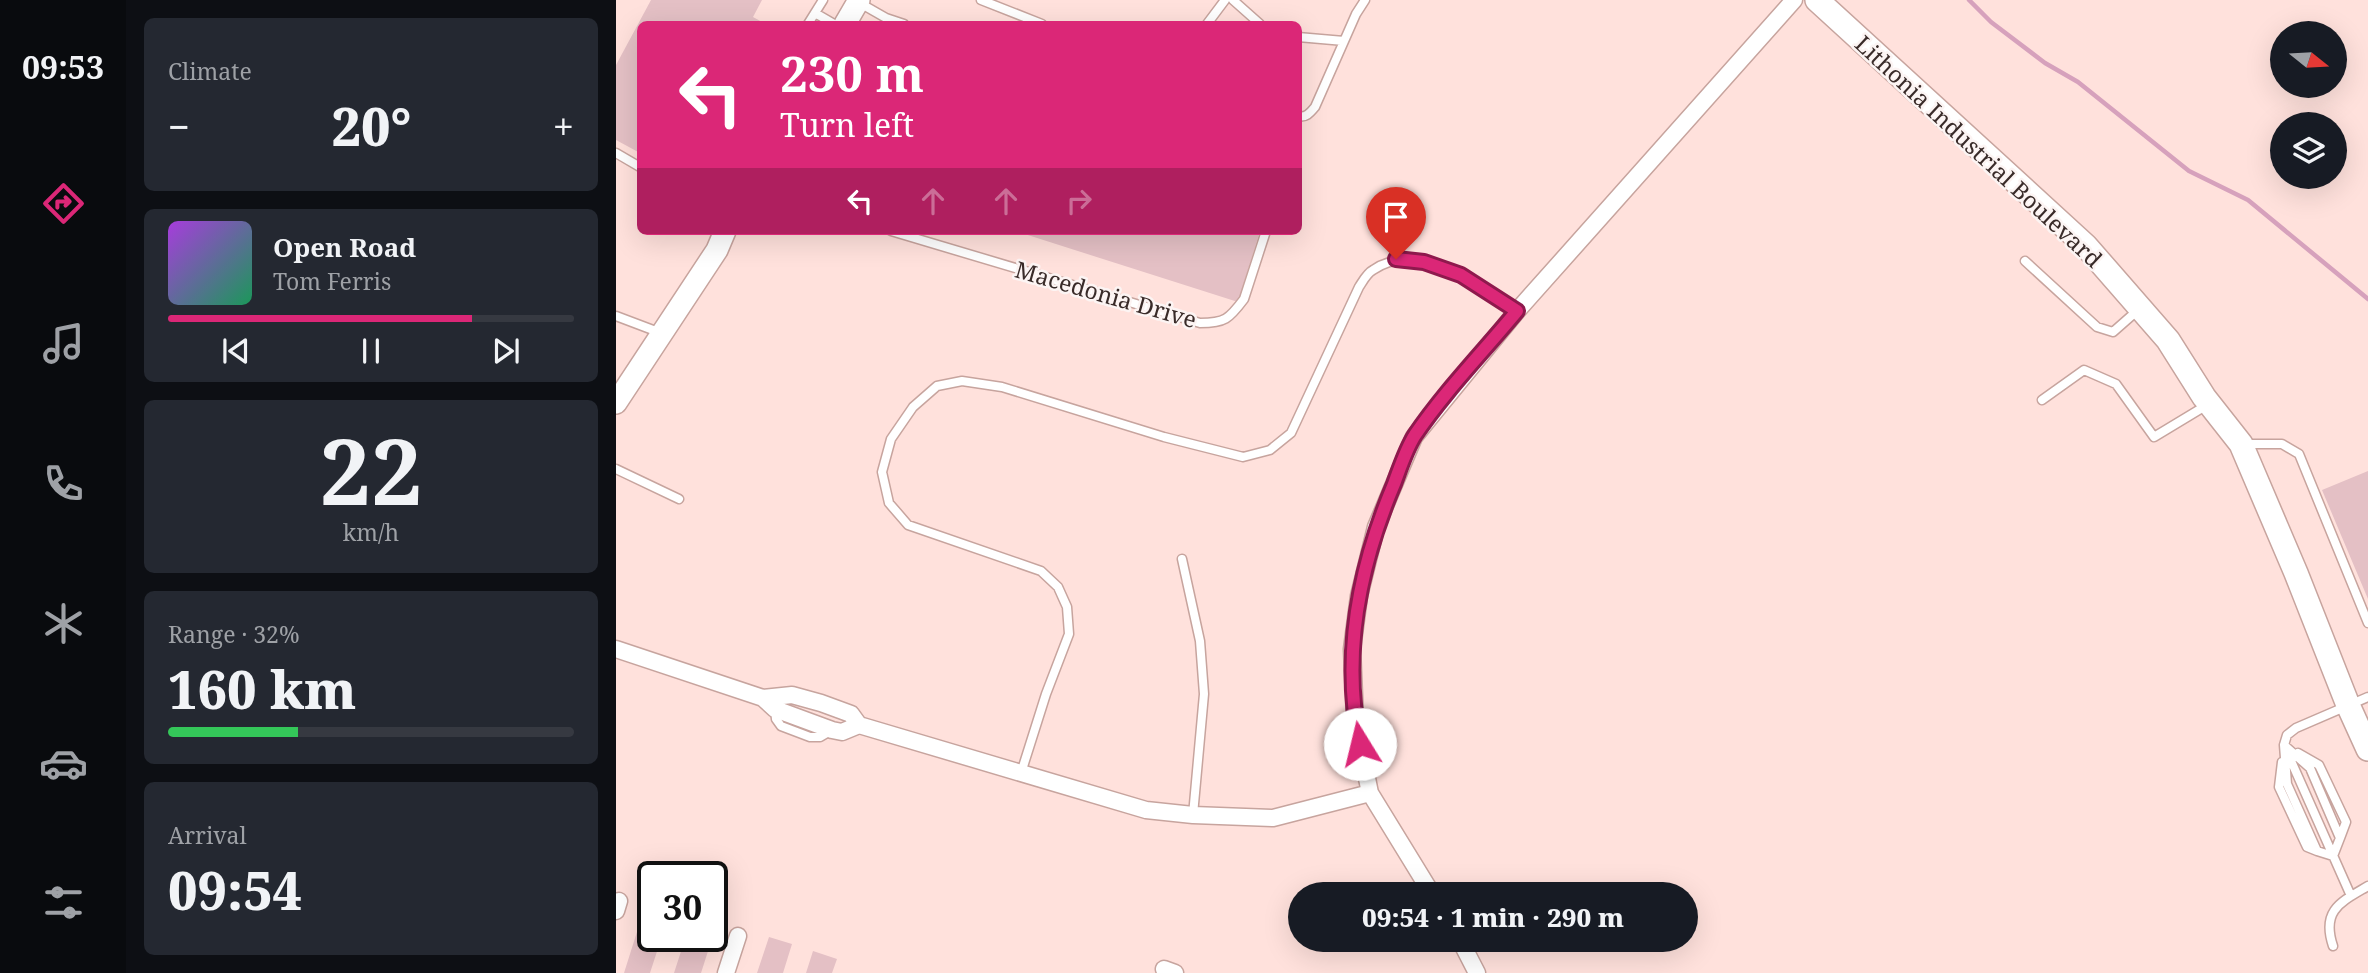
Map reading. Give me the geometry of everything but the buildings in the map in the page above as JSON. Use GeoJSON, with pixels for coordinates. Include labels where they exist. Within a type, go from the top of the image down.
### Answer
{"type":"FeatureCollection","features":[{"type":"Feature","properties":{"kind":"main road","name":"Lithonia Industrial Boulevard"},"geometry":{"type":"LineString","coordinates":[[1817,0],[2086,246],[2168,340],[2209,404],[2241,444],[2296,573],[2358,701],[2368,749]]}},
{"type":"Feature","properties":{"kind":"street"},"geometry":{"type":"LineString","coordinates":[[1425,882],[1370,793],[1355,719],[1352,649],[1359,596],[1376,527],[1413,437],[1517,311],[1794,0]]}},
{"type":"Feature","properties":{"kind":"street"},"geometry":{"type":"LineString","coordinates":[[847,21],[859,1]]}},
{"type":"Feature","properties":{"kind":"street"},"geometry":{"type":"LineString","coordinates":[[616,403],[717,250],[723,235]]}},
{"type":"Feature","properties":{"kind":"street"},"geometry":{"type":"LineString","coordinates":[[616,649],[769,703],[832,730],[842,732],[859,725]]}},
{"type":"Feature","properties":{"kind":"street"},"geometry":{"type":"LineString","coordinates":[[769,703],[792,695],[821,703],[850,714],[859,725],[1146,810],[1273,818],[1370,793]]}},
{"type":"Feature","properties":{"kind":"street"},"geometry":{"type":"LineString","coordinates":[[726,973],[738,936]]}},
{"type":"Feature","properties":{"kind":"street"},"geometry":{"type":"LineString","coordinates":[[1467,952],[1477,973]]}},
{"type":"Feature","properties":{"kind":"lane"},"geometry":{"type":"LineString","coordinates":[[810,21],[823,0]]}},
{"type":"Feature","properties":{"kind":"lane"},"geometry":{"type":"LineString","coordinates":[[981,0],[1034,21]]}},
{"type":"Feature","properties":{"kind":"lane"},"geometry":{"type":"LineString","coordinates":[[1209,21],[1225,0]]}},
{"type":"Feature","properties":{"kind":"lane"},"geometry":{"type":"LineString","coordinates":[[1233,0],[1258,21]]}},
{"type":"Feature","properties":{"kind":"lane"},"geometry":{"type":"LineString","coordinates":[[1302,117],[1310,114],[1315,107],[1356,14],[1365,0]]}},
{"type":"Feature","properties":{"kind":"lane"},"geometry":{"type":"LineString","coordinates":[[859,1],[893,21]]}},
{"type":"Feature","properties":{"kind":"lane"},"geometry":{"type":"LineString","coordinates":[[815,13],[829,21]]}},
{"type":"Feature","properties":{"kind":"lane"},"geometry":{"type":"LineString","coordinates":[[1302,37],[1344,41]]}},
{"type":"Feature","properties":{"kind":"lane"},"geometry":{"type":"LineString","coordinates":[[616,153],[637,164]]}},
{"type":"Feature","properties":{"kind":"lane","name":"Macedonia Drive"},"geometry":{"type":"LineString","coordinates":[[904,235],[1200,323],[1218,323],[1233,314],[1244,299],[1264,235]]}},
{"type":"Feature","properties":{"kind":"lane"},"geometry":{"type":"LineString","coordinates":[[1021,773],[1046,694],[1069,634],[1067,607],[1058,587],[1041,571],[908,525],[889,503],[882,472],[891,439],[913,407],[937,386],[962,381],[1002,387],[1170,438],[1243,457],[1270,450],[1291,433],[1359,286],[1371,271],[1396,259],[1424,262],[1461,275],[1517,311]]}},
{"type":"Feature","properties":{"kind":"lane"},"geometry":{"type":"LineString","coordinates":[[2025,261],[2097,327],[2113,332],[2140,308]]}},
{"type":"Feature","properties":{"kind":"lane"},"geometry":{"type":"LineString","coordinates":[[616,316],[660,333]]}},
{"type":"Feature","properties":{"kind":"lane"},"geometry":{"type":"LineString","coordinates":[[2042,400],[2084,370],[2116,384],[2154,437],[2209,404]]}},
{"type":"Feature","properties":{"kind":"lane"},"geometry":{"type":"LineString","coordinates":[[2241,444],[2282,444],[2299,454],[2368,623]]}},
{"type":"Feature","properties":{"kind":"lane"},"geometry":{"type":"LineString","coordinates":[[616,469],[679,499]]}},
{"type":"Feature","properties":{"kind":"lane"},"geometry":{"type":"LineString","coordinates":[[1182,559],[1200,641],[1204,694],[1193,815]]}},
{"type":"Feature","properties":{"kind":"lane"},"geometry":{"type":"LineString","coordinates":[[2333,856],[2318,851],[2287,783],[2284,745],[2287,735],[2296,728],[2358,701]]}},
{"type":"Feature","properties":{"kind":"lane"},"geometry":{"type":"LineString","coordinates":[[769,703],[781,726],[810,737],[820,737],[832,730]]}},
{"type":"Feature","properties":{"kind":"lane"},"geometry":{"type":"LineString","coordinates":[[815,724],[821,703]]}},
{"type":"Feature","properties":{"kind":"lane"},"geometry":{"type":"LineString","coordinates":[[2284,745],[2310,768],[2340,838],[2333,856]]}},
{"type":"Feature","properties":{"kind":"lane"},"geometry":{"type":"LineString","coordinates":[[2284,745],[2351,896]]}},
{"type":"Feature","properties":{"kind":"lane"},"geometry":{"type":"LineString","coordinates":[[2333,946],[2328,930],[2331,914],[2342,901],[2368,886]]}},
{"type":"Feature","properties":{"kind":"waterway"},"geometry":{"type":"LineString","coordinates":[[1969,0],[1991,22],[2045,63],[2078,82],[2189,171],[2248,200],[2368,299]]}},
{"type":"Feature","properties":{"kind":"route"},"geometry":{"type":"LineString","coordinates":[[1360,744],[1355,719],[1352,649],[1359,596],[1376,527],[1413,437],[1517,311],[1461,275],[1424,262],[1396,259]]}}]}
